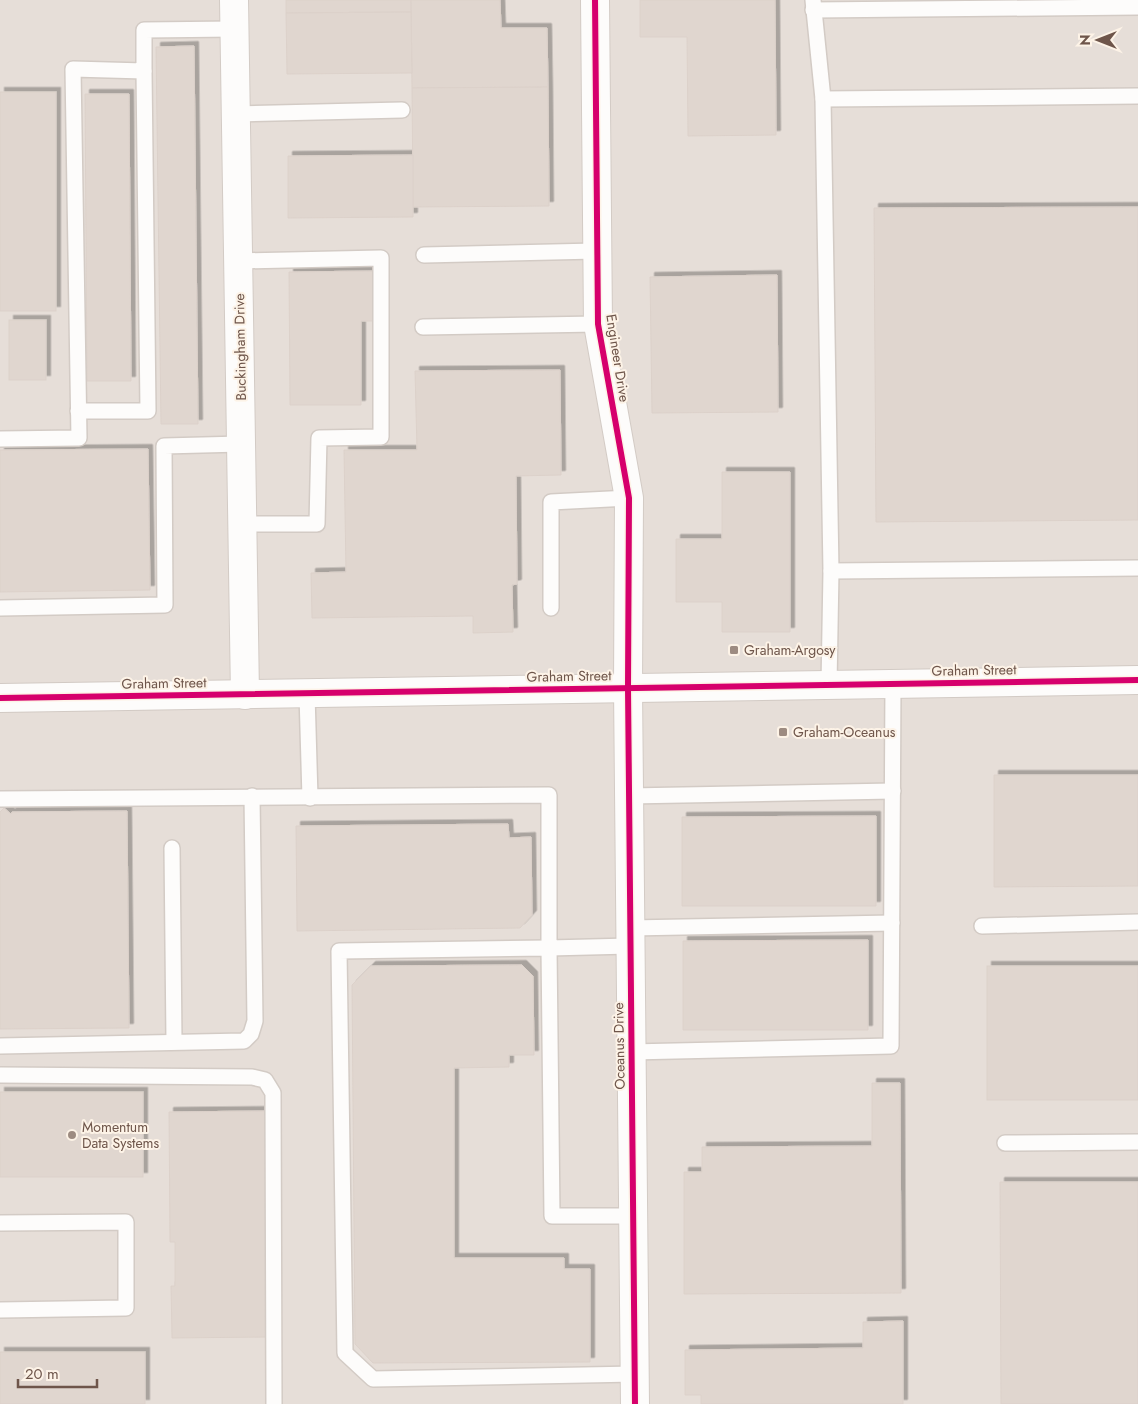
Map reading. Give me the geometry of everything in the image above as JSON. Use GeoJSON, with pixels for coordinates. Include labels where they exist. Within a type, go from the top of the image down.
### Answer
{"type":"FeatureCollection","features":[{"type":"Feature","properties":{"kind":"street","name":"Buckingham Drive"},"geometry":{"type":"LineString","coordinates":[[234,0],[245,695]]}},
{"type":"Feature","properties":{"kind":"street","name":"Engineer Drive"},"geometry":{"type":"LineString","coordinates":[[595,0],[598,324],[629,498],[628,688]]}},
{"type":"Feature","properties":{"kind":"street","name":"Graham Street"},"geometry":{"type":"LineString","coordinates":[[0,698],[1138,680]]}},
{"type":"Feature","properties":{"kind":"street","name":"Oceanus Drive"},"geometry":{"type":"LineString","coordinates":[[628,688],[635,1404]]}},
{"type":"Feature","properties":{"kind":"lane"},"geometry":{"type":"LineString","coordinates":[[829,685],[831,571],[823,99],[813,5],[1138,7]]}},
{"type":"Feature","properties":{"kind":"lane"},"geometry":{"type":"LineString","coordinates":[[78,411],[148,412],[144,30],[235,29]]}},
{"type":"Feature","properties":{"kind":"lane"},"geometry":{"type":"LineString","coordinates":[[0,439],[79,438],[73,70],[144,71]]}},
{"type":"Feature","properties":{"kind":"lane"},"geometry":{"type":"LineString","coordinates":[[823,99],[1138,96]]}},
{"type":"Feature","properties":{"kind":"lane"},"geometry":{"type":"LineString","coordinates":[[236,114],[402,110]]}},
{"type":"Feature","properties":{"kind":"lane"},"geometry":{"type":"LineString","coordinates":[[424,255],[596,251]]}},
{"type":"Feature","properties":{"kind":"lane"},"geometry":{"type":"LineString","coordinates":[[238,261],[381,258],[381,437],[319,438],[317,524],[243,524]]}},
{"type":"Feature","properties":{"kind":"lane"},"geometry":{"type":"LineString","coordinates":[[423,327],[598,324]]}},
{"type":"Feature","properties":{"kind":"lane"},"geometry":{"type":"LineString","coordinates":[[0,608],[165,605],[164,446],[241,444]]}},
{"type":"Feature","properties":{"kind":"lane"},"geometry":{"type":"LineString","coordinates":[[551,608],[551,502],[629,498]]}},
{"type":"Feature","properties":{"kind":"lane"},"geometry":{"type":"LineString","coordinates":[[831,571],[1138,568]]}},
{"type":"Feature","properties":{"kind":"lane"},"geometry":{"type":"LineString","coordinates":[[631,1052],[892,1046],[893,683]]}},
{"type":"Feature","properties":{"kind":"lane"},"geometry":{"type":"LineString","coordinates":[[307,694],[310,798]]}},
{"type":"Feature","properties":{"kind":"lane"},"geometry":{"type":"LineString","coordinates":[[629,796],[893,791]]}},
{"type":"Feature","properties":{"kind":"lane"},"geometry":{"type":"LineString","coordinates":[[0,799],[549,795],[552,1216],[633,1216]]}},
{"type":"Feature","properties":{"kind":"lane"},"geometry":{"type":"LineString","coordinates":[[0,1046],[244,1041],[251,1034],[255,1021],[252,796]]}},
{"type":"Feature","properties":{"kind":"lane"},"geometry":{"type":"LineString","coordinates":[[172,848],[174,1041]]}},
{"type":"Feature","properties":{"kind":"lane"},"geometry":{"type":"LineString","coordinates":[[982,926],[1138,922]]}},
{"type":"Feature","properties":{"kind":"lane"},"geometry":{"type":"LineString","coordinates":[[635,1374],[373,1379],[345,1353],[340,951],[549,948],[630,937],[892,923]]}},
{"type":"Feature","properties":{"kind":"lane"},"geometry":{"type":"LineString","coordinates":[[0,1075],[252,1077],[265,1080],[274,1093],[274,1404]]}},
{"type":"Feature","properties":{"kind":"lane"},"geometry":{"type":"LineString","coordinates":[[1005,1143],[1138,1142]]}},
{"type":"Feature","properties":{"kind":"lane"},"geometry":{"type":"LineString","coordinates":[[0,1223],[126,1222],[126,1308],[0,1310]]}},
{"type":"Feature","properties":{"kind":"shaded area"},"geometry":{"type":"Polygon","coordinates":[[[0,0],[1138,0],[1138,1404],[0,1404],[0,0]]]}},
{"type":"Feature","properties":{"kind":"building"},"geometry":{"type":"Polygon","coordinates":[[[286,0],[411,0],[411,12],[286,13],[286,0]]]}},
{"type":"Feature","properties":{"kind":"building"},"geometry":{"type":"Polygon","coordinates":[[[411,0],[500,0],[501,28],[547,28],[548,87],[412,88],[411,0]]]}},
{"type":"Feature","properties":{"kind":"building"},"geometry":{"type":"Polygon","coordinates":[[[640,0],[775,0],[776,135],[688,136],[687,37],[640,37],[640,0]]]}},
{"type":"Feature","properties":{"kind":"building"},"geometry":{"type":"Polygon","coordinates":[[[411,12],[412,73],[287,74],[286,13],[411,12]]]}},
{"type":"Feature","properties":{"kind":"building"},"geometry":{"type":"Polygon","coordinates":[[[194,46],[198,424],[161,424],[156,47],[194,46]]]}},
{"type":"Feature","properties":{"kind":"building"},"geometry":{"type":"Polygon","coordinates":[[[548,87],[549,206],[413,207],[412,88],[548,87]]]}},
{"type":"Feature","properties":{"kind":"building"},"geometry":{"type":"Polygon","coordinates":[[[0,92],[56,92],[56,311],[0,311],[0,92]]]}},
{"type":"Feature","properties":{"kind":"building"},"geometry":{"type":"Polygon","coordinates":[[[85,94],[129,94],[131,381],[87,381],[85,94]]]}},
{"type":"Feature","properties":{"kind":"building"},"geometry":{"type":"Polygon","coordinates":[[[413,155],[413,217],[288,218],[288,156],[413,155]]]}},
{"type":"Feature","properties":{"kind":"building"},"geometry":{"type":"Polygon","coordinates":[[[1138,207],[1138,520],[876,522],[874,208],[1138,207]]]}},
{"type":"Feature","properties":{"kind":"building"},"geometry":{"type":"Polygon","coordinates":[[[377,271],[377,321],[361,321],[361,405],[290,405],[289,272],[377,271]]]}},
{"type":"Feature","properties":{"kind":"building"},"geometry":{"type":"Polygon","coordinates":[[[777,275],[778,412],[652,413],[650,277],[777,275]]]}},
{"type":"Feature","properties":{"kind":"building"},"geometry":{"type":"Polygon","coordinates":[[[9,320],[46,320],[46,380],[9,380],[9,320]]]}},
{"type":"Feature","properties":{"kind":"building"},"geometry":{"type":"Polygon","coordinates":[[[560,370],[561,475],[516,476],[517,584],[512,585],[513,632],[473,633],[473,616],[312,618],[311,573],[346,572],[344,450],[417,450],[415,371],[560,370]]]}},
{"type":"Feature","properties":{"kind":"building"},"geometry":{"type":"Polygon","coordinates":[[[148,449],[150,590],[0,592],[0,450],[148,449]]]}},
{"type":"Feature","properties":{"kind":"building"},"geometry":{"type":"Polygon","coordinates":[[[722,472],[790,472],[790,632],[722,632],[722,602],[676,602],[676,539],[722,539],[722,472]]]}},
{"type":"Feature","properties":{"kind":"building"},"geometry":{"type":"Polygon","coordinates":[[[994,775],[1138,775],[1138,886],[994,887],[994,775]]]}},
{"type":"Feature","properties":{"kind":"building"},"geometry":{"type":"Polygon","coordinates":[[[4,808],[11,814],[12,812],[127,811],[129,1028],[0,1029],[0,812],[4,808]]]}},
{"type":"Feature","properties":{"kind":"building"},"geometry":{"type":"Polygon","coordinates":[[[876,816],[876,906],[682,906],[682,817],[876,816]]]}},
{"type":"Feature","properties":{"kind":"building"},"geometry":{"type":"Polygon","coordinates":[[[508,824],[509,838],[531,837],[532,915],[520,928],[297,931],[296,826],[508,824]]]}},
{"type":"Feature","properties":{"kind":"building"},"geometry":{"type":"Polygon","coordinates":[[[868,940],[868,1030],[683,1030],[683,941],[868,940]]]}},
{"type":"Feature","properties":{"kind":"building"},"geometry":{"type":"Polygon","coordinates":[[[522,965],[533,976],[534,1055],[509,1055],[509,1067],[454,1068],[454,1258],[564,1258],[564,1269],[590,1269],[590,1362],[373,1363],[355,1344],[352,985],[371,966],[522,965]]]}},
{"type":"Feature","properties":{"kind":"building"},"geometry":{"type":"Polygon","coordinates":[[[987,966],[1138,966],[1138,1100],[987,1100],[987,966]]]}},
{"type":"Feature","properties":{"kind":"building"},"geometry":{"type":"Polygon","coordinates":[[[872,1083],[900,1083],[901,1293],[684,1294],[684,1172],[702,1172],[702,1147],[872,1146],[872,1083]]]}},
{"type":"Feature","properties":{"kind":"building","name":"Momentum Data Systems"},"geometry":{"type":"Polygon","coordinates":[[[0,1092],[143,1092],[143,1177],[0,1177],[0,1092]]]}},
{"type":"Feature","properties":{"kind":"building"},"geometry":{"type":"Polygon","coordinates":[[[265,1111],[267,1337],[172,1338],[171,1286],[175,1286],[175,1242],[170,1242],[169,1112],[265,1111]]]}},
{"type":"Feature","properties":{"kind":"building"},"geometry":{"type":"Polygon","coordinates":[[[1000,1182],[1138,1182],[1138,1404],[1001,1404],[1000,1182]]]}},
{"type":"Feature","properties":{"kind":"building"},"geometry":{"type":"Polygon","coordinates":[[[903,1321],[903,1404],[701,1404],[701,1395],[685,1395],[685,1350],[863,1348],[863,1322],[903,1321]]]}},
{"type":"Feature","properties":{"kind":"building"},"geometry":{"type":"Polygon","coordinates":[[[0,1352],[145,1352],[145,1404],[0,1404],[0,1352]]]}},
{"type":"Feature","properties":{"kind":"cycle path"},"geometry":{"type":"LineString","coordinates":[[595,0],[598,324],[629,498],[628,688],[635,1404]]}},
{"type":"Feature","properties":{"kind":"cycle path"},"geometry":{"type":"LineString","coordinates":[[0,698],[1138,680]]}},
{"type":"Feature","properties":{"kind":"place","name":"Graham-Argosy"},"geometry":{"type":"Point","coordinates":[734,650]}},
{"type":"Feature","properties":{"kind":"place","name":"Graham-Oceanus"},"geometry":{"type":"Point","coordinates":[783,732]}},
{"type":"Feature","properties":{"kind":"place","name":"Momentum Data Systems"},"geometry":{"type":"Point","coordinates":[72,1135]}}]}
